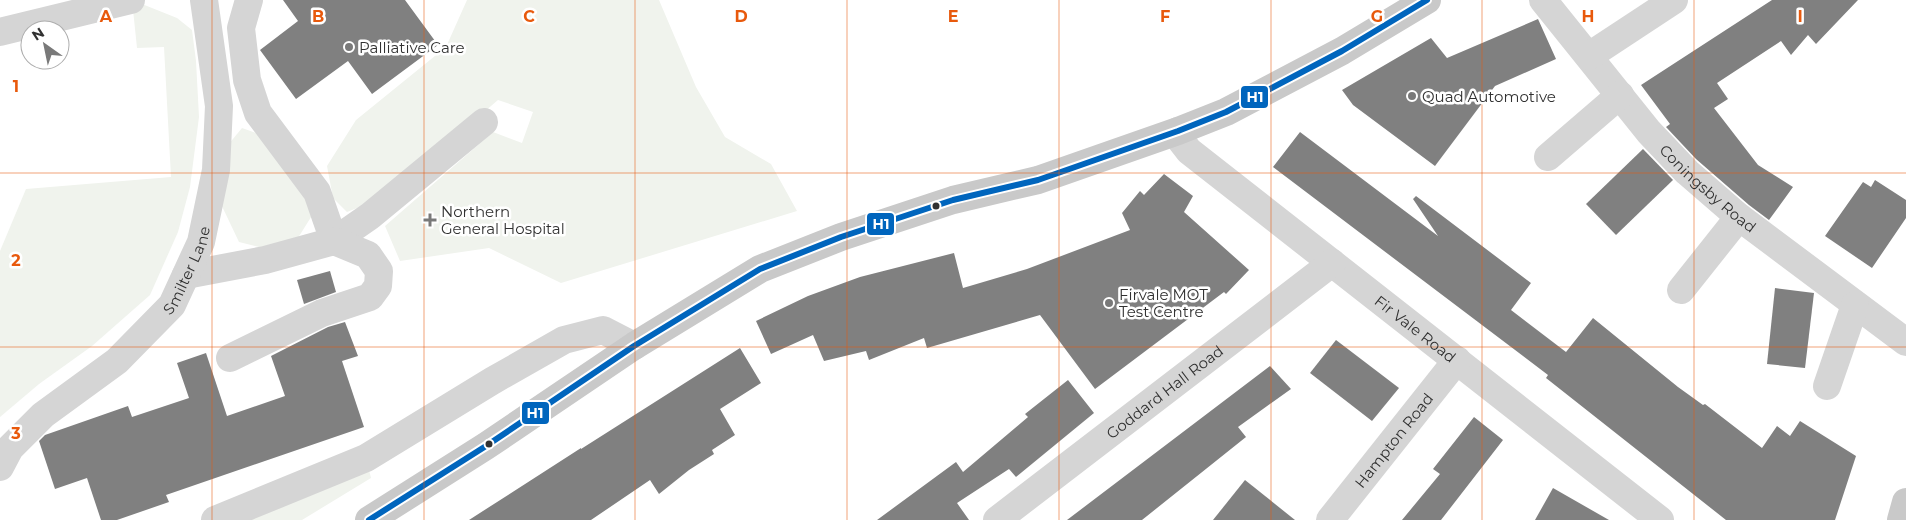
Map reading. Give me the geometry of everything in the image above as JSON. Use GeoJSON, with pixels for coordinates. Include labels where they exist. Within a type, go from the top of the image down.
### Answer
{"type":"FeatureCollection","features":[{"type":"Feature","properties":{"kind":"main road"},"geometry":{"type":"LineString","coordinates":[[369,520],[486,446],[634,346],[760,269],[841,236],[953,200],[1038,180],[1178,131],[1226,112],[1342,51],[1426,0]]}},
{"type":"Feature","properties":{"kind":"main road"},"geometry":{"type":"LineString","coordinates":[[1901,520],[1906,502]]}},
{"type":"Feature","properties":{"kind":"street"},"geometry":{"type":"LineString","coordinates":[[0,32],[131,0]]}},
{"type":"Feature","properties":{"kind":"street"},"geometry":{"type":"LineString","coordinates":[[230,358],[322,313],[370,297],[378,286],[379,271],[368,255],[334,241],[317,192],[258,112],[247,80],[240,28],[249,0]]}},
{"type":"Feature","properties":{"kind":"street","name":"Coningsby Road"},"geometry":{"type":"LineString","coordinates":[[1543,0],[1649,132],[1687,172],[1738,217],[1906,342]]}},
{"type":"Feature","properties":{"kind":"street"},"geometry":{"type":"LineString","coordinates":[[1589,56],[1674,0]]}},
{"type":"Feature","properties":{"kind":"street","name":"Smilter Lane"},"geometry":{"type":"LineString","coordinates":[[0,467],[10,448],[44,415],[117,362],[172,305],[201,242],[216,170],[219,106],[202,1]]}},
{"type":"Feature","properties":{"kind":"street"},"geometry":{"type":"LineString","coordinates":[[1548,157],[1620,95]]}},
{"type":"Feature","properties":{"kind":"street"},"geometry":{"type":"LineString","coordinates":[[186,275],[265,260],[334,241],[370,216],[484,122]]}},
{"type":"Feature","properties":{"kind":"street","name":"Fir Vale Road"},"geometry":{"type":"LineString","coordinates":[[1178,131],[1182,142],[1189,152],[1457,360],[1635,512],[1660,520]]}},
{"type":"Feature","properties":{"kind":"street"},"geometry":{"type":"LineString","coordinates":[[1681,290],[1738,217]]}},
{"type":"Feature","properties":{"kind":"street","name":"Goddard Hall Road"},"geometry":{"type":"LineString","coordinates":[[997,520],[1332,263]]}},
{"type":"Feature","properties":{"kind":"street"},"geometry":{"type":"LineString","coordinates":[[1828,386],[1855,305]]}},
{"type":"Feature","properties":{"kind":"street"},"geometry":{"type":"LineString","coordinates":[[215,520],[366,458],[492,381],[564,340],[603,330],[634,346]]}},
{"type":"Feature","properties":{"kind":"street","name":"Hampton Road"},"geometry":{"type":"LineString","coordinates":[[1330,520],[1457,360]]}},
{"type":"Feature","properties":{"kind":"shaded area"},"geometry":{"type":"Polygon","coordinates":[[[132,0],[177,18],[192,30],[196,61],[199,117],[190,187],[178,232],[150,295],[92,346],[39,384],[0,417],[0,251],[26,189],[171,177],[164,47],[137,48],[132,0]]]}},
{"type":"Feature","properties":{"kind":"shaded area"},"geometry":{"type":"Polygon","coordinates":[[[467,0],[659,0],[696,87],[725,137],[771,164],[797,211],[561,283],[489,248],[400,261],[385,226],[493,132],[522,143],[533,112],[498,100],[385,197],[347,212],[333,198],[327,166],[356,120],[446,47],[467,0]]]}},
{"type":"Feature","properties":{"kind":"shaded area"},"geometry":{"type":"Polygon","coordinates":[[[242,128],[270,138],[310,192],[313,214],[296,241],[267,249],[239,242],[220,202],[223,151],[242,128]]]}},
{"type":"Feature","properties":{"kind":"shaded area"},"geometry":{"type":"Polygon","coordinates":[[[366,458],[371,478],[302,520],[215,520],[366,458]]]}},
{"type":"Feature","properties":{"kind":"building","name":"Palliative Care"},"geometry":{"type":"Polygon","coordinates":[[[283,0],[405,0],[438,45],[372,94],[348,61],[296,99],[260,50],[298,21],[283,0]]]}},
{"type":"Feature","properties":{"kind":"building"},"geometry":{"type":"Polygon","coordinates":[[[1772,0],[1858,0],[1816,44],[1808,35],[1791,55],[1781,41],[1717,83],[1728,99],[1714,108],[1758,165],[1793,187],[1769,220],[1696,159],[1666,127],[1670,124],[1641,85],[1772,0]]]}},
{"type":"Feature","properties":{"kind":"building","name":"Quad Automotive"},"geometry":{"type":"Polygon","coordinates":[[[1538,19],[1556,59],[1495,86],[1435,166],[1353,105],[1342,90],[1431,38],[1447,58],[1538,19]]]}},
{"type":"Feature","properties":{"kind":"building"},"geometry":{"type":"Polygon","coordinates":[[[1300,132],[1438,236],[1413,199],[1416,196],[1531,283],[1511,310],[1566,352],[1593,318],[1678,387],[1703,405],[1705,404],[1762,448],[1777,426],[1790,436],[1800,421],[1856,456],[1835,520],[1726,520],[1546,378],[1548,375],[1273,167],[1300,132]]]}},
{"type":"Feature","properties":{"kind":"building"},"geometry":{"type":"Polygon","coordinates":[[[1643,149],[1673,180],[1616,235],[1586,204],[1643,149]]]}},
{"type":"Feature","properties":{"kind":"building"},"geometry":{"type":"Polygon","coordinates":[[[1164,174],[1193,196],[1184,212],[1249,270],[1226,294],[1224,292],[1095,389],[1040,315],[927,348],[924,338],[869,360],[866,351],[824,361],[813,335],[771,354],[756,321],[808,296],[860,277],[954,253],[963,288],[1027,269],[1130,230],[1122,213],[1140,191],[1144,195],[1164,174]]]}},
{"type":"Feature","properties":{"kind":"building"},"geometry":{"type":"Polygon","coordinates":[[[1875,180],[1906,200],[1906,218],[1872,268],[1825,236],[1863,182],[1871,187],[1875,180]]]}},
{"type":"Feature","properties":{"kind":"building"},"geometry":{"type":"Polygon","coordinates":[[[330,271],[336,292],[304,304],[297,280],[330,271]]]}},
{"type":"Feature","properties":{"kind":"building"},"geometry":{"type":"Polygon","coordinates":[[[1775,288],[1814,293],[1805,368],[1767,364],[1775,288]]]}},
{"type":"Feature","properties":{"kind":"building"},"geometry":{"type":"Polygon","coordinates":[[[345,322],[358,356],[342,361],[364,427],[166,495],[169,502],[117,520],[101,520],[87,478],[55,489],[39,441],[45,435],[128,406],[132,417],[189,398],[177,363],[206,353],[227,416],[285,396],[271,356],[328,327],[345,322]]]}},
{"type":"Feature","properties":{"kind":"building"},"geometry":{"type":"Polygon","coordinates":[[[1336,340],[1399,388],[1372,421],[1310,373],[1336,340]]]}},
{"type":"Feature","properties":{"kind":"building"},"geometry":{"type":"Polygon","coordinates":[[[740,348],[761,383],[720,409],[735,435],[712,450],[714,454],[689,470],[659,494],[650,480],[591,520],[469,520],[581,448],[740,348]]]}},
{"type":"Feature","properties":{"kind":"building"},"geometry":{"type":"Polygon","coordinates":[[[1270,366],[1291,389],[1238,427],[1246,437],[1142,520],[1067,520],[1270,366]]]}},
{"type":"Feature","properties":{"kind":"building"},"geometry":{"type":"Polygon","coordinates":[[[1068,380],[1094,413],[1016,477],[1009,469],[957,503],[969,520],[877,520],[956,462],[963,472],[1028,417],[1025,414],[1068,380]]]}},
{"type":"Feature","properties":{"kind":"building"},"geometry":{"type":"Polygon","coordinates":[[[1474,417],[1503,440],[1441,520],[1402,520],[1440,474],[1433,469],[1474,417]]]}},
{"type":"Feature","properties":{"kind":"building"},"geometry":{"type":"Polygon","coordinates":[[[1245,480],[1295,520],[1213,520],[1245,480]]]}},
{"type":"Feature","properties":{"kind":"building"},"geometry":{"type":"Polygon","coordinates":[[[1553,488],[1609,520],[1535,520],[1553,488]]]}},
{"type":"Feature","properties":{"kind":"transit line","name":"H1"},"geometry":{"type":"LineString","coordinates":[[369,520],[486,446],[634,346],[760,269],[841,237],[953,200],[1038,180],[1178,131],[1226,112],[1342,51],[1427,0]]}},
{"type":"Feature","properties":{"kind":"place","name":"Palliative Care"},"geometry":{"type":"Point","coordinates":[349,47]}},
{"type":"Feature","properties":{"kind":"place","name":"Quad Automotive"},"geometry":{"type":"Point","coordinates":[1412,96]}},
{"type":"Feature","properties":{"kind":"place","name":"Northern General Hospital"},"geometry":{"type":"Point","coordinates":[430,220]}},
{"type":"Feature","properties":{"kind":"place","name":"Firvale MOT Test Centre"},"geometry":{"type":"Point","coordinates":[1109,303]}}]}
